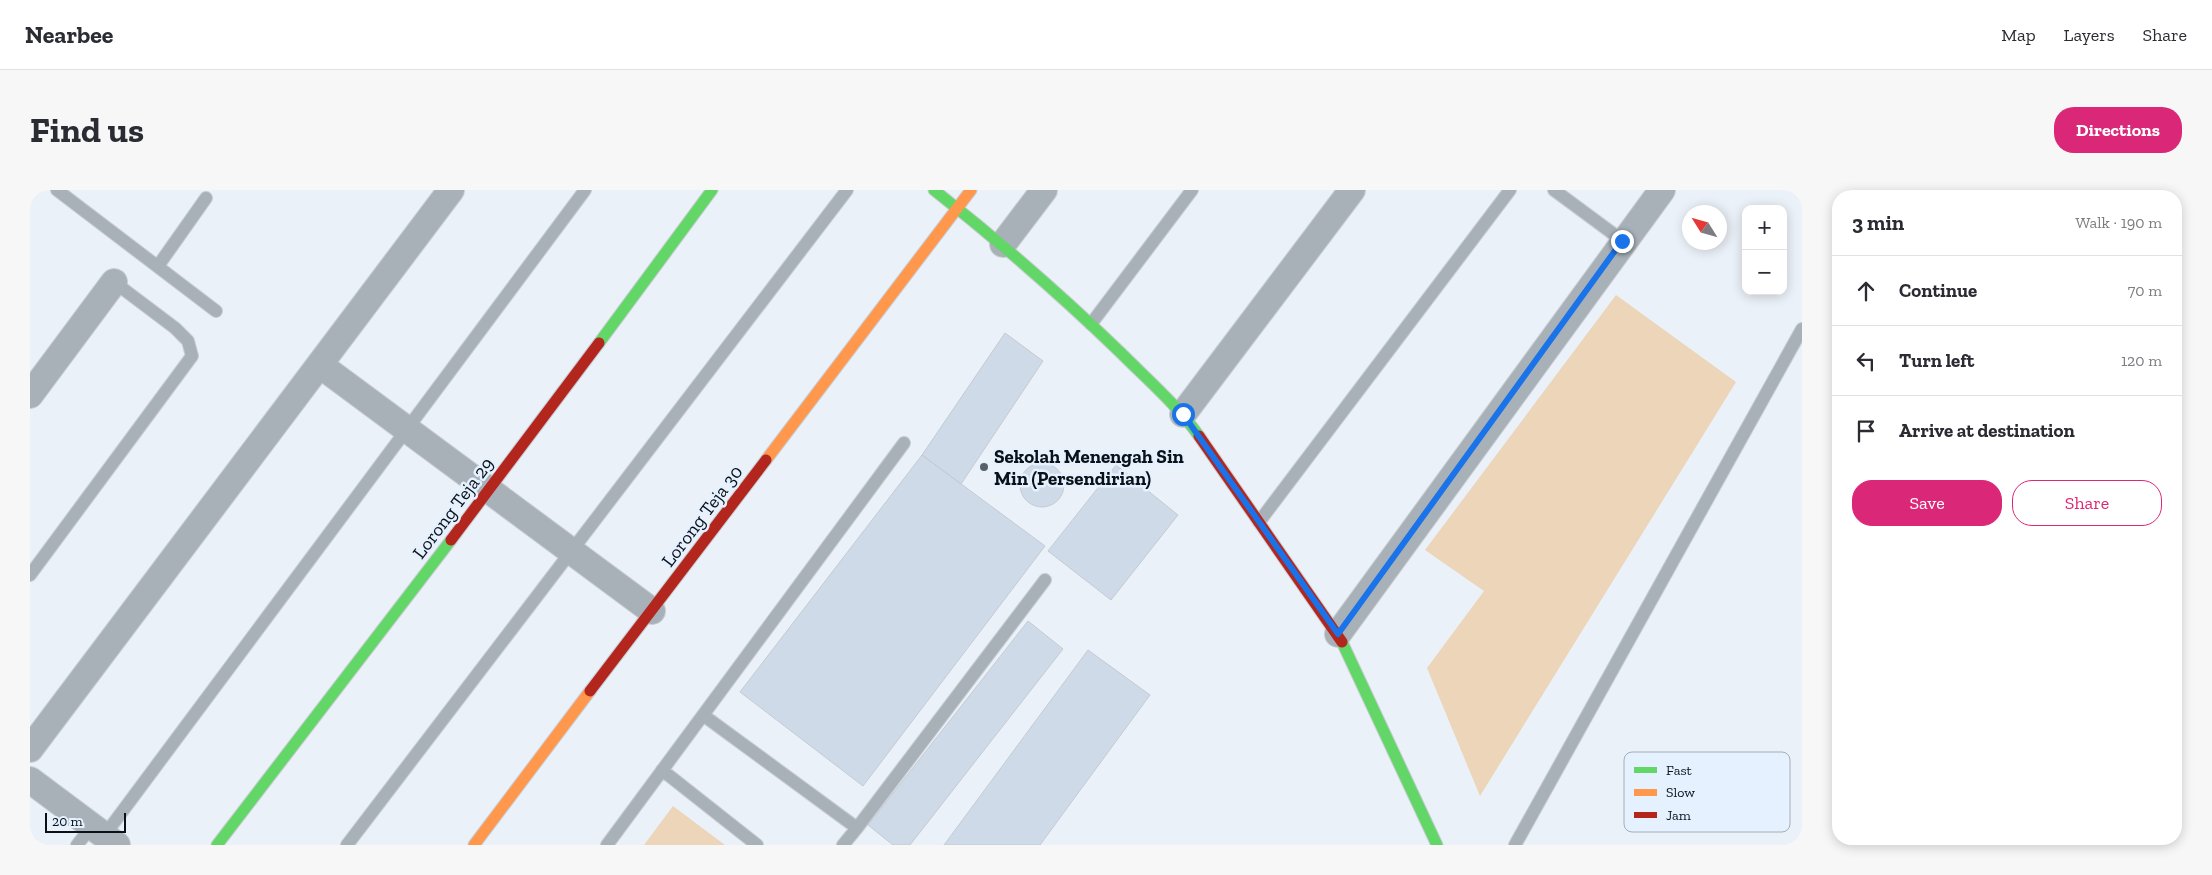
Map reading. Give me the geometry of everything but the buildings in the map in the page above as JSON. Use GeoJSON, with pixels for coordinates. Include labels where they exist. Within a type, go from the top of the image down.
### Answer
{"type":"FeatureCollection","features":[{"type":"Feature","properties":{"kind":"street"},"geometry":{"type":"LineString","coordinates":[[30,749],[451,190]]}},
{"type":"Feature","properties":{"kind":"street","name":"Lorong Teja 29"},"geometry":{"type":"LineString","coordinates":[[217,845],[489,491],[712,190]]}},
{"type":"Feature","properties":{"kind":"street"},"geometry":{"type":"LineString","coordinates":[[934,190],[1003,244],[1091,324],[1183,414],[1338,634],[1437,845]]}},
{"type":"Feature","properties":{"kind":"street","name":"Lorong Teja 30"},"geometry":{"type":"LineString","coordinates":[[474,845],[971,190]]}},
{"type":"Feature","properties":{"kind":"street"},"geometry":{"type":"LineString","coordinates":[[1003,244],[1044,190]]}},
{"type":"Feature","properties":{"kind":"street"},"geometry":{"type":"LineString","coordinates":[[1183,414],[1352,190]]}},
{"type":"Feature","properties":{"kind":"street"},"geometry":{"type":"LineString","coordinates":[[1338,634],[1622,241],[1662,190]]}},
{"type":"Feature","properties":{"kind":"street"},"geometry":{"type":"LineString","coordinates":[[30,395],[114,282]]}},
{"type":"Feature","properties":{"kind":"street"},"geometry":{"type":"LineString","coordinates":[[320,365],[652,611]]}},
{"type":"Feature","properties":{"kind":"street"},"geometry":{"type":"LineString","coordinates":[[30,780],[97,838]]}},
{"type":"Feature","properties":{"kind":"lane"},"geometry":{"type":"LineString","coordinates":[[58,190],[216,310]]}},
{"type":"Feature","properties":{"kind":"lane"},"geometry":{"type":"LineString","coordinates":[[97,838],[585,190]]}},
{"type":"Feature","properties":{"kind":"lane"},"geometry":{"type":"LineString","coordinates":[[347,845],[847,190]]}},
{"type":"Feature","properties":{"kind":"lane"},"geometry":{"type":"LineString","coordinates":[[1091,324],[1192,190]]}},
{"type":"Feature","properties":{"kind":"lane"},"geometry":{"type":"LineString","coordinates":[[1259,522],[1510,190]]}},
{"type":"Feature","properties":{"kind":"lane"},"geometry":{"type":"LineString","coordinates":[[1554,190],[1622,241]]}},
{"type":"Feature","properties":{"kind":"lane"},"geometry":{"type":"LineString","coordinates":[[158,266],[206,198]]}},
{"type":"Feature","properties":{"kind":"lane"},"geometry":{"type":"LineString","coordinates":[[30,575],[192,356],[188,342],[175,328],[114,282]]}},
{"type":"Feature","properties":{"kind":"lane"},"geometry":{"type":"LineString","coordinates":[[1515,845],[1802,329]]}},
{"type":"Feature","properties":{"kind":"lane"},"geometry":{"type":"LineString","coordinates":[[607,845],[904,443]]}},
{"type":"Feature","properties":{"kind":"lane"},"geometry":{"type":"LineString","coordinates":[[843,845],[1045,580]]}},
{"type":"Feature","properties":{"kind":"lane"},"geometry":{"type":"LineString","coordinates":[[703,715],[856,828]]}},
{"type":"Feature","properties":{"kind":"lane"},"geometry":{"type":"LineString","coordinates":[[662,770],[757,845]]}},
{"type":"Feature","properties":{"kind":"shaded area"},"geometry":{"type":"Polygon","coordinates":[[[1616,295],[1736,382],[1480,796],[1427,668],[1484,591],[1425,550],[1616,295]]]}},
{"type":"Feature","properties":{"kind":"shaded area"},"geometry":{"type":"Polygon","coordinates":[[[673,806],[725,845],[644,845],[673,806]]]}},
{"type":"Feature","properties":{"kind":"traffic: fast"},"geometry":{"type":"LineString","coordinates":[[599,343],[712,190]]}},
{"type":"Feature","properties":{"kind":"traffic: fast"},"geometry":{"type":"LineString","coordinates":[[934,190],[1076,310],[1162,393],[1199,436]]}},
{"type":"Feature","properties":{"kind":"traffic: fast"},"geometry":{"type":"LineString","coordinates":[[217,845],[451,540]]}},
{"type":"Feature","properties":{"kind":"traffic: fast"},"geometry":{"type":"LineString","coordinates":[[1342,642],[1437,845]]}},
{"type":"Feature","properties":{"kind":"traffic: slow"},"geometry":{"type":"LineString","coordinates":[[766,460],[971,190]]}},
{"type":"Feature","properties":{"kind":"traffic: slow"},"geometry":{"type":"LineString","coordinates":[[474,845],[590,691]]}},
{"type":"Feature","properties":{"kind":"traffic: jam"},"geometry":{"type":"LineString","coordinates":[[451,540],[599,343]]}},
{"type":"Feature","properties":{"kind":"traffic: jam"},"geometry":{"type":"LineString","coordinates":[[1199,436],[1342,642]]}},
{"type":"Feature","properties":{"kind":"traffic: jam"},"geometry":{"type":"LineString","coordinates":[[590,691],[766,460]]}},
{"type":"Feature","properties":{"kind":"place","name":"Sekolah Menengah Sin Min (Persendirian)"},"geometry":{"type":"Point","coordinates":[984,467]}},
{"type":"Feature","properties":{"kind":"route"},"geometry":{"type":"LineString","coordinates":[[1183,414],[1338,634],[1622,241]]}}]}
